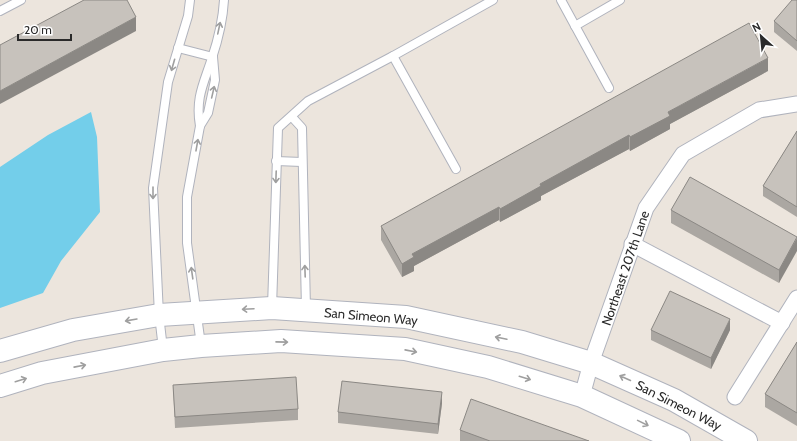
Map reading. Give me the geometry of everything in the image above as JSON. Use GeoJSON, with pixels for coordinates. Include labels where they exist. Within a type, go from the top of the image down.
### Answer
{"type":"FeatureCollection","features":[{"type":"Feature","properties":{"kind":"street","name":"Northeast 207th Lane"},"geometry":{"type":"LineString","coordinates":[[582,396],[591,363],[609,318],[632,244],[646,208],[683,154],[759,110],[797,104]]}},
{"type":"Feature","properties":{"kind":"street"},"geometry":{"type":"LineString","coordinates":[[632,244],[782,323]]}},
{"type":"Feature","properties":{"kind":"street"},"geometry":{"type":"LineString","coordinates":[[735,397],[797,298]]}},
{"type":"Feature","properties":{"kind":"street","name":"San Simeon Way"},"geometry":{"type":"LineString","coordinates":[[0,351],[73,330],[159,315],[272,308],[406,317],[522,342],[591,363],[674,400],[746,441]]}},
{"type":"Feature","properties":{"kind":"street"},"geometry":{"type":"LineString","coordinates":[[0,386],[42,373],[163,350],[201,346],[281,342],[405,350],[488,367],[582,396],[679,441]]}},
{"type":"Feature","properties":{"kind":"lane"},"geometry":{"type":"LineString","coordinates":[[0,11],[21,0]]}},
{"type":"Feature","properties":{"kind":"lane"},"geometry":{"type":"LineString","coordinates":[[163,350],[159,315],[153,188],[168,82],[188,16],[190,0]]}},
{"type":"Feature","properties":{"kind":"lane"},"geometry":{"type":"LineString","coordinates":[[201,346],[187,243],[187,198],[200,126],[197,109],[205,77],[213,56],[224,0]]}},
{"type":"Feature","properties":{"kind":"lane"},"geometry":{"type":"LineString","coordinates":[[272,308],[278,128],[308,101],[393,56],[492,0]]}},
{"type":"Feature","properties":{"kind":"lane"},"geometry":{"type":"LineString","coordinates":[[561,0],[609,88]]}},
{"type":"Feature","properties":{"kind":"lane"},"geometry":{"type":"LineString","coordinates":[[576,26],[620,0]]}},
{"type":"Feature","properties":{"kind":"lane"},"geometry":{"type":"LineString","coordinates":[[178,48],[213,56]]}},
{"type":"Feature","properties":{"kind":"lane"},"geometry":{"type":"LineString","coordinates":[[393,56],[456,169]]}},
{"type":"Feature","properties":{"kind":"lane"},"geometry":{"type":"LineString","coordinates":[[292,117],[302,128],[306,310]]}},
{"type":"Feature","properties":{"kind":"lane"},"geometry":{"type":"LineString","coordinates":[[276,161],[302,162]]}},
{"type":"Feature","properties":{"kind":"water"},"geometry":{"type":"Polygon","coordinates":[[[91,112],[97,137],[100,212],[61,261],[43,293],[0,308],[0,167],[48,135],[91,112]]]}},
{"type":"Feature","properties":{"kind":"building"},"geometry":{"type":"Polygon","coordinates":[[[84,0],[127,0],[136,17],[0,91],[0,45],[84,0]]]}},
{"type":"Feature","properties":{"kind":"building"},"geometry":{"type":"Polygon","coordinates":[[[792,0],[797,0],[797,41],[774,21],[792,0]]]}},
{"type":"Feature","properties":{"kind":"building"},"geometry":{"type":"Polygon","coordinates":[[[749,23],[768,58],[668,112],[670,116],[630,137],[629,135],[540,184],[541,186],[500,209],[499,207],[412,254],[414,257],[402,264],[381,226],[749,23]]]}},
{"type":"Feature","properties":{"kind":"building"},"geometry":{"type":"Polygon","coordinates":[[[797,131],[797,207],[763,186],[797,131]]]}},
{"type":"Feature","properties":{"kind":"building"},"geometry":{"type":"Polygon","coordinates":[[[690,177],[797,237],[779,270],[671,210],[690,177]]]}},
{"type":"Feature","properties":{"kind":"building"},"geometry":{"type":"Polygon","coordinates":[[[670,291],[730,319],[711,358],[651,330],[670,291]]]}},
{"type":"Feature","properties":{"kind":"building"},"geometry":{"type":"Polygon","coordinates":[[[797,342],[797,413],[765,394],[797,342]]]}},
{"type":"Feature","properties":{"kind":"building"},"geometry":{"type":"Polygon","coordinates":[[[296,377],[298,409],[175,417],[173,385],[296,377]]]}},
{"type":"Feature","properties":{"kind":"building"},"geometry":{"type":"Polygon","coordinates":[[[342,381],[442,392],[438,424],[338,412],[342,381]]]}},
{"type":"Feature","properties":{"kind":"building"},"geometry":{"type":"Polygon","coordinates":[[[471,399],[589,441],[490,441],[460,430],[471,399]]]}}]}
